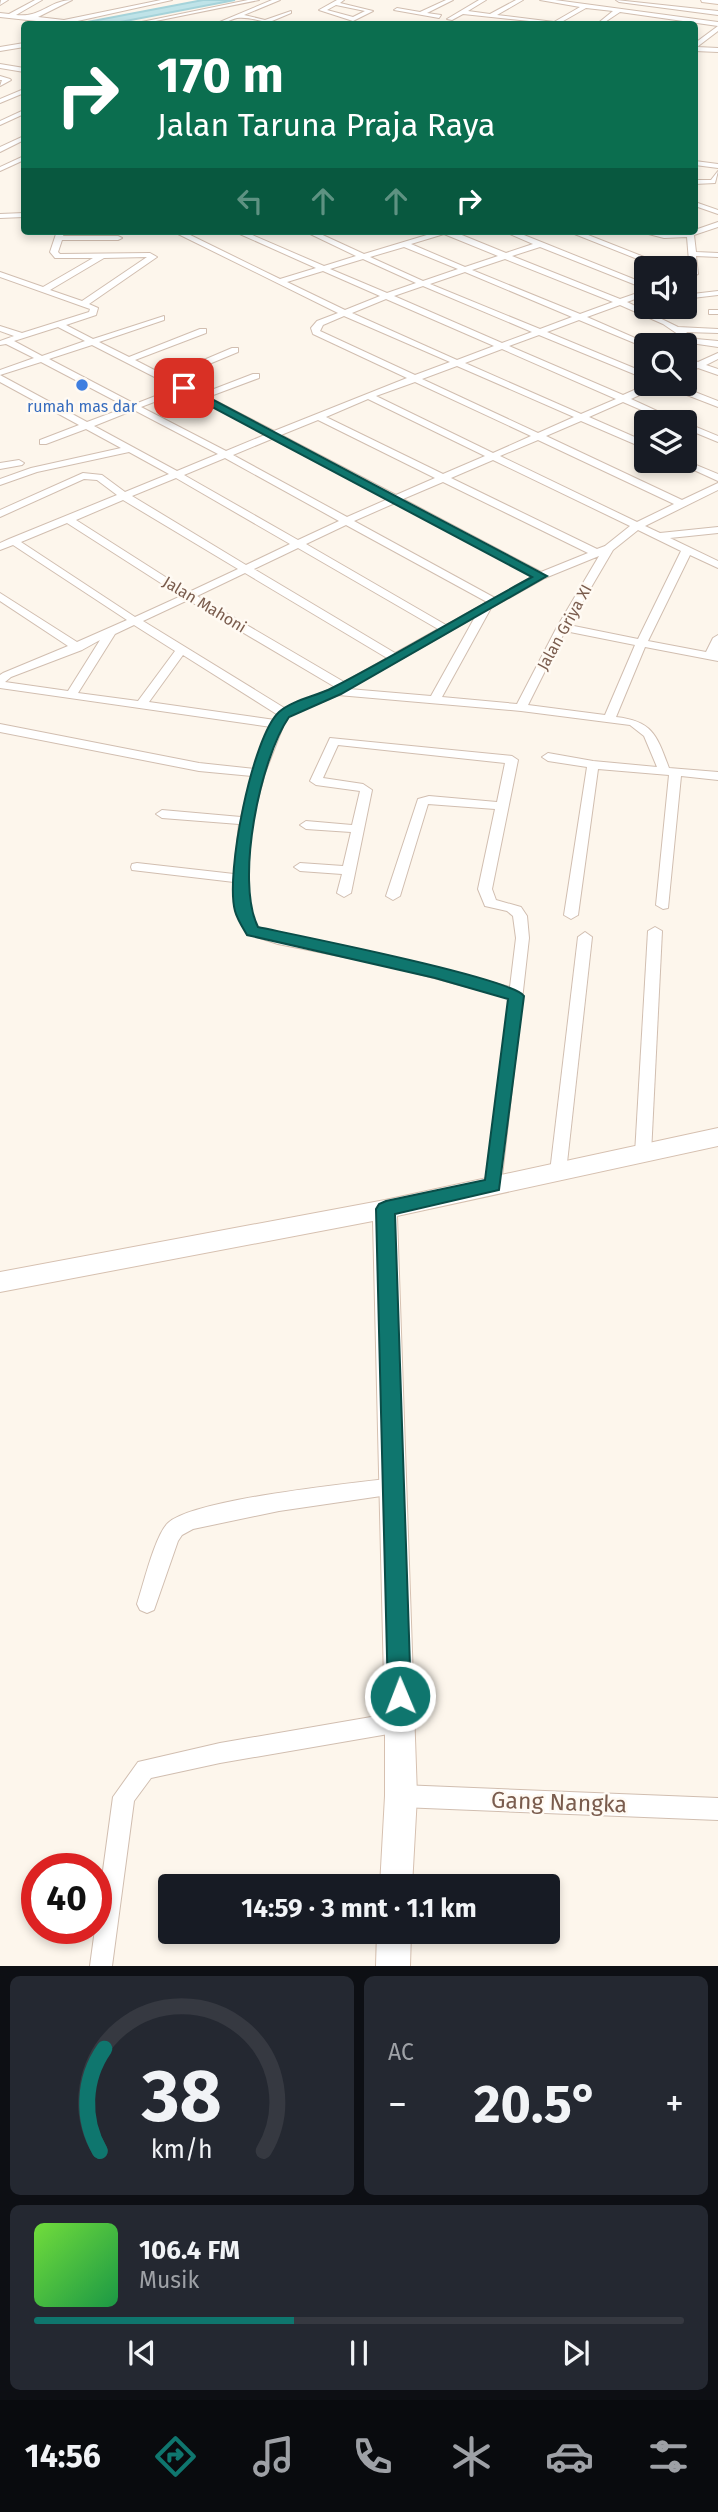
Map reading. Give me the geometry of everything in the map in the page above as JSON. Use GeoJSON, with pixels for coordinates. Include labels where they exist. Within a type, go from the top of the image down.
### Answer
{"type":"FeatureCollection","features":[{"type":"Feature","properties":{"kind":"street"},"geometry":{"type":"LineString","coordinates":[[0,3],[5,0]]}},
{"type":"Feature","properties":{"kind":"street"},"geometry":{"type":"LineString","coordinates":[[10,16],[39,0]]}},
{"type":"Feature","properties":{"kind":"street"},"geometry":{"type":"LineString","coordinates":[[30,19],[69,0]]}},
{"type":"Feature","properties":{"kind":"street"},"geometry":{"type":"LineString","coordinates":[[69,21],[169,0]]}},
{"type":"Feature","properties":{"kind":"street"},"geometry":{"type":"LineString","coordinates":[[150,21],[256,0]]}},
{"type":"Feature","properties":{"kind":"street"},"geometry":{"type":"LineString","coordinates":[[225,21],[277,0]]}},
{"type":"Feature","properties":{"kind":"street"},"geometry":{"type":"LineString","coordinates":[[341,0],[321,10],[355,19]]}},
{"type":"Feature","properties":{"kind":"street"},"geometry":{"type":"LineString","coordinates":[[421,13],[450,0]]}},
{"type":"Feature","properties":{"kind":"street"},"geometry":{"type":"LineString","coordinates":[[462,21],[450,19],[483,0]]}},
{"type":"Feature","properties":{"kind":"street"},"geometry":{"type":"LineString","coordinates":[[491,16],[520,0]]}},
{"type":"Feature","properties":{"kind":"street"},"geometry":{"type":"LineString","coordinates":[[543,0],[681,21]]}},
{"type":"Feature","properties":{"kind":"street"},"geometry":{"type":"LineString","coordinates":[[619,0],[718,13]]}},
{"type":"Feature","properties":{"kind":"street"},"geometry":{"type":"LineString","coordinates":[[665,17],[690,0]]}},
{"type":"Feature","properties":{"kind":"street"},"geometry":{"type":"LineString","coordinates":[[705,0],[718,2]]}},
{"type":"Feature","properties":{"kind":"street"},"geometry":{"type":"LineString","coordinates":[[546,8],[557,2]]}},
{"type":"Feature","properties":{"kind":"street"},"geometry":{"type":"LineString","coordinates":[[334,3],[370,11],[349,21]]}},
{"type":"Feature","properties":{"kind":"street"},"geometry":{"type":"LineString","coordinates":[[559,21],[586,6]]}},
{"type":"Feature","properties":{"kind":"street"},"geometry":{"type":"LineString","coordinates":[[397,10],[439,16]]}},
{"type":"Feature","properties":{"kind":"street"},"geometry":{"type":"LineString","coordinates":[[603,21],[619,10]]}},
{"type":"Feature","properties":{"kind":"street"},"geometry":{"type":"LineString","coordinates":[[266,21],[289,12]]}},
{"type":"Feature","properties":{"kind":"street"},"geometry":{"type":"LineString","coordinates":[[461,12],[531,21]]}},
{"type":"Feature","properties":{"kind":"street"},"geometry":{"type":"LineString","coordinates":[[523,20],[534,14]]}},
{"type":"Feature","properties":{"kind":"street"},"geometry":{"type":"LineString","coordinates":[[0,15],[53,21]]}},
{"type":"Feature","properties":{"kind":"street"},"geometry":{"type":"LineString","coordinates":[[644,20],[650,15]]}},
{"type":"Feature","properties":{"kind":"street"},"geometry":{"type":"LineString","coordinates":[[237,16],[260,21]]}},
{"type":"Feature","properties":{"kind":"street"},"geometry":{"type":"LineString","coordinates":[[698,24],[718,26]]}},
{"type":"Feature","properties":{"kind":"street"},"geometry":{"type":"LineString","coordinates":[[698,44],[718,26]]}},
{"type":"Feature","properties":{"kind":"street"},"geometry":{"type":"LineString","coordinates":[[0,50],[21,47]]}},
{"type":"Feature","properties":{"kind":"street"},"geometry":{"type":"LineString","coordinates":[[698,47],[718,50]]}},
{"type":"Feature","properties":{"kind":"street"},"geometry":{"type":"LineString","coordinates":[[0,66],[21,70]]}},
{"type":"Feature","properties":{"kind":"street"},"geometry":{"type":"LineString","coordinates":[[0,101],[21,92]]}},
{"type":"Feature","properties":{"kind":"street"},"geometry":{"type":"LineString","coordinates":[[0,94],[21,99]]}},
{"type":"Feature","properties":{"kind":"street"},"geometry":{"type":"LineString","coordinates":[[0,123],[21,113]]}},
{"type":"Feature","properties":{"kind":"street"},"geometry":{"type":"LineString","coordinates":[[0,150],[21,140]]}},
{"type":"Feature","properties":{"kind":"street"},"geometry":{"type":"LineString","coordinates":[[0,156],[21,159]]}},
{"type":"Feature","properties":{"kind":"street"},"geometry":{"type":"LineString","coordinates":[[2,169],[21,160]]}},
{"type":"Feature","properties":{"kind":"street"},"geometry":{"type":"LineString","coordinates":[[698,163],[718,166]]}},
{"type":"Feature","properties":{"kind":"street"},"geometry":{"type":"LineString","coordinates":[[698,182],[713,182],[718,173]]}},
{"type":"Feature","properties":{"kind":"street"},"geometry":{"type":"LineString","coordinates":[[698,205],[718,212]]}},
{"type":"Feature","properties":{"kind":"street"},"geometry":{"type":"LineString","coordinates":[[0,216],[17,216]]}},
{"type":"Feature","properties":{"kind":"street"},"geometry":{"type":"LineString","coordinates":[[698,230],[718,224]]}},
{"type":"Feature","properties":{"kind":"street"},"geometry":{"type":"LineString","coordinates":[[60,235],[55,254],[153,257],[83,304]]}},
{"type":"Feature","properties":{"kind":"street"},"geometry":{"type":"LineString","coordinates":[[109,235],[118,238]]}},
{"type":"Feature","properties":{"kind":"street"},"geometry":{"type":"LineString","coordinates":[[184,235],[347,314],[634,441]]}},
{"type":"Feature","properties":{"kind":"street"},"geometry":{"type":"LineString","coordinates":[[245,235],[649,410]]}},
{"type":"Feature","properties":{"kind":"street"},"geometry":{"type":"LineString","coordinates":[[317,235],[424,284],[634,371]]}},
{"type":"Feature","properties":{"kind":"street"},"geometry":{"type":"LineString","coordinates":[[281,281],[436,235]]}},
{"type":"Feature","properties":{"kind":"street"},"geometry":{"type":"LineString","coordinates":[[454,235],[621,302],[678,329],[694,341],[718,344]]}},
{"type":"Feature","properties":{"kind":"street"},"geometry":{"type":"LineString","coordinates":[[517,235],[634,282]]}},
{"type":"Feature","properties":{"kind":"street"},"geometry":{"type":"LineString","coordinates":[[581,235],[637,256]]}},
{"type":"Feature","properties":{"kind":"street"},"geometry":{"type":"LineString","coordinates":[[692,235],[692,254],[718,255]]}},
{"type":"Feature","properties":{"kind":"street"},"geometry":{"type":"LineString","coordinates":[[404,244],[634,340]]}},
{"type":"Feature","properties":{"kind":"street"},"geometry":{"type":"LineString","coordinates":[[541,244],[386,296],[320,323],[315,328],[316,332],[682,504]]}},
{"type":"Feature","properties":{"kind":"street"},"geometry":{"type":"LineString","coordinates":[[44,289],[102,256]]}},
{"type":"Feature","properties":{"kind":"street"},"geometry":{"type":"LineString","coordinates":[[0,274],[94,308],[93,313],[3,342]]}},
{"type":"Feature","properties":{"kind":"street"},"geometry":{"type":"LineString","coordinates":[[697,295],[718,293]]}},
{"type":"Feature","properties":{"kind":"street"},"geometry":{"type":"LineString","coordinates":[[0,547],[317,416],[634,297]]}},
{"type":"Feature","properties":{"kind":"street"},"geometry":{"type":"LineString","coordinates":[[0,375],[161,318]]}},
{"type":"Feature","properties":{"kind":"street"},"geometry":{"type":"LineString","coordinates":[[58,324],[541,576]]}},
{"type":"Feature","properties":{"kind":"street"},"geometry":{"type":"LineString","coordinates":[[0,328],[22,336]]}},
{"type":"Feature","properties":{"kind":"street"},"geometry":{"type":"LineString","coordinates":[[678,329],[718,331]]}},
{"type":"Feature","properties":{"kind":"street"},"geometry":{"type":"LineString","coordinates":[[128,360],[203,331]]}},
{"type":"Feature","properties":{"kind":"street"},"geometry":{"type":"LineString","coordinates":[[3,342],[132,406],[349,521],[491,604]]}},
{"type":"Feature","properties":{"kind":"street"},"geometry":{"type":"LineString","coordinates":[[166,380],[235,350]]}},
{"type":"Feature","properties":{"kind":"street"},"geometry":{"type":"LineString","coordinates":[[698,365],[718,356]]}},
{"type":"Feature","properties":{"kind":"street"},"geometry":{"type":"LineString","coordinates":[[698,365],[718,372]]}},
{"type":"Feature","properties":{"kind":"street"},"geometry":{"type":"LineString","coordinates":[[0,375],[446,629]]}},
{"type":"Feature","properties":{"kind":"street"},"geometry":{"type":"LineString","coordinates":[[201,397],[256,376]]}},
{"type":"Feature","properties":{"kind":"street"},"geometry":{"type":"LineString","coordinates":[[43,442],[184,388]]}},
{"type":"Feature","properties":{"kind":"street"},"geometry":{"type":"LineString","coordinates":[[2,678],[78,648],[396,499],[496,458],[634,394]]}},
{"type":"Feature","properties":{"kind":"street"},"geometry":{"type":"LineString","coordinates":[[369,396],[718,565]]}},
{"type":"Feature","properties":{"kind":"street"},"geometry":{"type":"LineString","coordinates":[[697,396],[718,404]]}},
{"type":"Feature","properties":{"kind":"street"},"geometry":{"type":"LineString","coordinates":[[317,416],[596,553]]}},
{"type":"Feature","properties":{"kind":"street"},"geometry":{"type":"LineString","coordinates":[[697,430],[718,439]]}},
{"type":"Feature","properties":{"kind":"street"},"geometry":{"type":"LineString","coordinates":[[0,482],[34,470],[130,449]]}},
{"type":"Feature","properties":{"kind":"street"},"geometry":{"type":"LineString","coordinates":[[0,466],[19,463]]}},
{"type":"Feature","properties":{"kind":"street"},"geometry":{"type":"LineString","coordinates":[[697,469],[718,478]]}},
{"type":"Feature","properties":{"kind":"street"},"geometry":{"type":"LineString","coordinates":[[0,514],[83,476],[99,477],[124,496],[395,658]]}},
{"type":"Feature","properties":{"kind":"street"},"geometry":{"type":"LineString","coordinates":[[2,678],[71,695],[281,719],[340,689],[541,576],[609,548],[638,526],[718,486]]}},
{"type":"Feature","properties":{"kind":"street","name":"Jalan Mahoni"},"geometry":{"type":"LineString","coordinates":[[68,519],[340,689]]}},
{"type":"Feature","properties":{"kind":"street"},"geometry":{"type":"LineString","coordinates":[[659,536],[718,530]]}},
{"type":"Feature","properties":{"kind":"street"},"geometry":{"type":"LineString","coordinates":[[13,541],[181,650],[281,719]]}},
{"type":"Feature","properties":{"kind":"street","name":"Jalan Griya XI"},"geometry":{"type":"LineString","coordinates":[[521,708],[562,627],[609,548]]}},
{"type":"Feature","properties":{"kind":"street"},"geometry":{"type":"LineString","coordinates":[[610,718],[641,643],[687,550]]}},
{"type":"Feature","properties":{"kind":"street"},"geometry":{"type":"LineString","coordinates":[[0,596],[78,648]]}},
{"type":"Feature","properties":{"kind":"street"},"geometry":{"type":"LineString","coordinates":[[435,700],[491,604]]}},
{"type":"Feature","properties":{"kind":"street"},"geometry":{"type":"LineString","coordinates":[[562,627],[714,657],[718,638]]}},
{"type":"Feature","properties":{"kind":"street"},"geometry":{"type":"LineString","coordinates":[[71,695],[110,633]]}},
{"type":"Feature","properties":{"kind":"street"},"geometry":{"type":"LineString","coordinates":[[141,705],[181,650]]}},
{"type":"Feature","properties":{"kind":"street"},"geometry":{"type":"LineString","coordinates":[[340,689],[610,718],[645,727],[669,771],[663,905]]}},
{"type":"Feature","properties":{"kind":"street"},"geometry":{"type":"LineString","coordinates":[[281,719],[259,772],[246,821],[240,878],[243,911],[252,931],[278,939],[423,969],[507,991],[516,996]]}},
{"type":"Feature","properties":{"kind":"street"},"geometry":{"type":"LineString","coordinates":[[0,728],[199,767],[259,772]]}},
{"type":"Feature","properties":{"kind":"street"},"geometry":{"type":"LineString","coordinates":[[344,892],[366,788],[316,781],[336,740],[507,758],[513,762],[485,889],[490,903],[515,909],[519,913],[523,943],[493,1185]]}},
{"type":"Feature","properties":{"kind":"street"},"geometry":{"type":"LineString","coordinates":[[548,757],[593,765],[718,776]]}},
{"type":"Feature","properties":{"kind":"street"},"geometry":{"type":"LineString","coordinates":[[571,915],[593,765]]}},
{"type":"Feature","properties":{"kind":"street"},"geometry":{"type":"LineString","coordinates":[[393,896],[422,802],[426,800],[503,806]]}},
{"type":"Feature","properties":{"kind":"street"},"geometry":{"type":"LineString","coordinates":[[162,814],[246,821]]}},
{"type":"Feature","properties":{"kind":"street"},"geometry":{"type":"LineString","coordinates":[[306,825],[358,829]]}},
{"type":"Feature","properties":{"kind":"street"},"geometry":{"type":"LineString","coordinates":[[137,867],[240,878]]}},
{"type":"Feature","properties":{"kind":"street"},"geometry":{"type":"LineString","coordinates":[[300,867],[349,870]]}},
{"type":"Feature","properties":{"kind":"street"},"geometry":{"type":"LineString","coordinates":[[643,1154],[655,931]]}},
{"type":"Feature","properties":{"kind":"street"},"geometry":{"type":"LineString","coordinates":[[558,1172],[585,937]]}},
{"type":"Feature","properties":{"kind":"street"},"geometry":{"type":"LineString","coordinates":[[0,1282],[386,1209],[718,1137]]}},
{"type":"Feature","properties":{"kind":"street"},"geometry":{"type":"LineString","coordinates":[[386,1209],[396,1486],[401,1796],[398,1874]]}},
{"type":"Feature","properties":{"kind":"street"},"geometry":{"type":"LineString","coordinates":[[147,1604],[169,1539],[176,1529],[193,1519],[282,1502],[396,1486]]}},
{"type":"Feature","properties":{"kind":"street"},"geometry":{"type":"LineString","coordinates":[[101,1966],[124,1797],[145,1769],[220,1753],[400,1722]]}},
{"type":"Feature","properties":{"kind":"street","name":"Gang Nangka"},"geometry":{"type":"LineString","coordinates":[[401,1796],[718,1808]]}},
{"type":"Feature","properties":{"kind":"street"},"geometry":{"type":"LineString","coordinates":[[393,1966],[394,1944]]}},
{"type":"Feature","properties":{"kind":"water"},"geometry":{"type":"Polygon","coordinates":[[[203,0],[235,0],[126,21],[93,21],[203,0]]]}},
{"type":"Feature","properties":{"kind":"place","name":"rumah mas dar"},"geometry":{"type":"Point","coordinates":[82,385]}},
{"type":"Feature","properties":{"kind":"route"},"geometry":{"type":"LineString","coordinates":[[184,388],[541,576],[336,691],[285,714],[278,724],[259,772],[241,851],[243,911],[252,931],[278,939],[435,972],[507,991],[516,996],[493,1185],[386,1209],[400,1696]]}}]}
